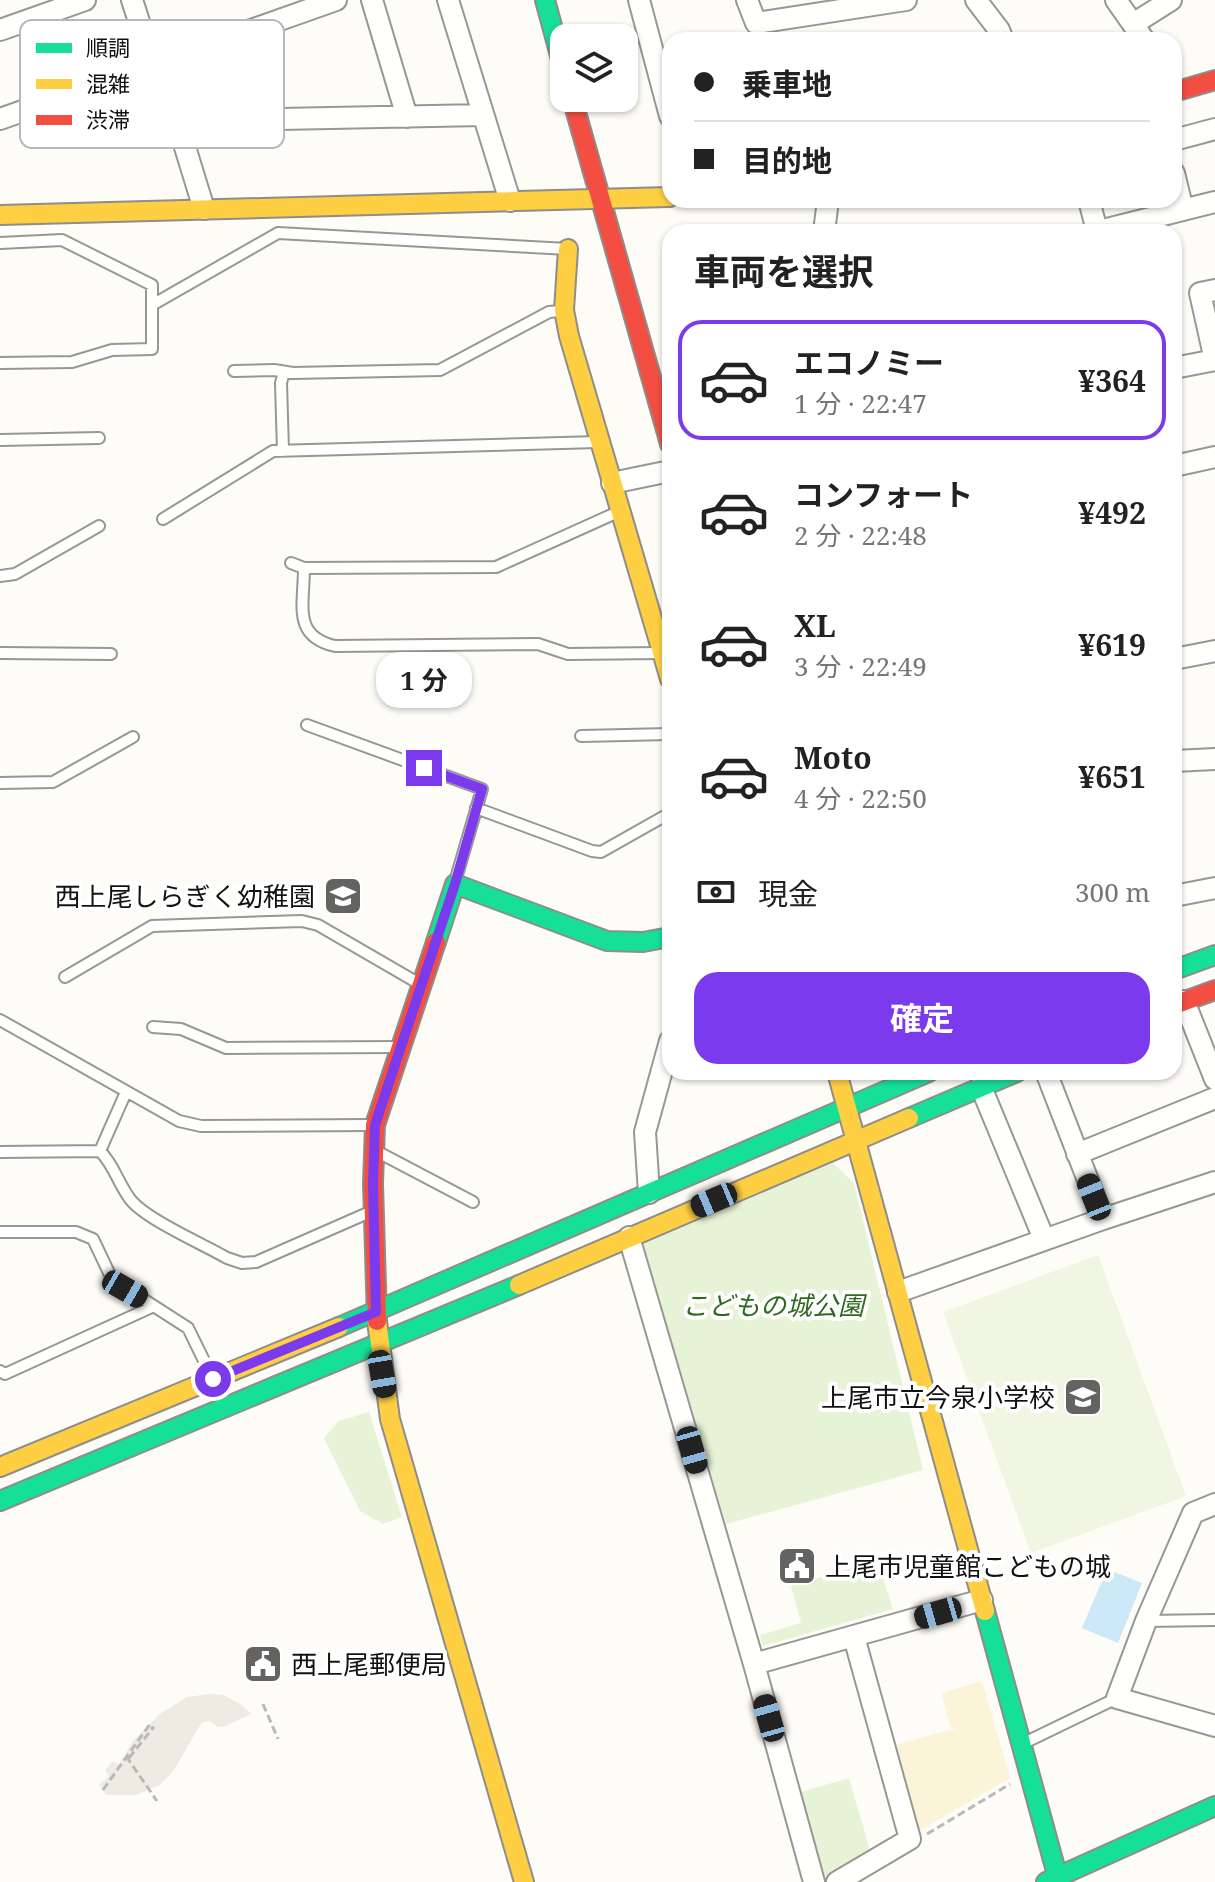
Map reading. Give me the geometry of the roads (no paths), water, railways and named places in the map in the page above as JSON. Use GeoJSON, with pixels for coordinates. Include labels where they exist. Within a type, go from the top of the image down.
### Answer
{"type":"FeatureCollection","features":[{"type":"Feature","properties":{"kind":"street"},"geometry":{"type":"LineString","coordinates":[[28,20],[85,0]]}},
{"type":"Feature","properties":{"kind":"street"},"geometry":{"type":"LineString","coordinates":[[132,0],[138,20]]}},
{"type":"Feature","properties":{"kind":"street"},"geometry":{"type":"LineString","coordinates":[[280,20],[336,0]]}},
{"type":"Feature","properties":{"kind":"street"},"geometry":{"type":"LineString","coordinates":[[372,0],[407,117]]}},
{"type":"Feature","properties":{"kind":"street"},"geometry":{"type":"LineString","coordinates":[[448,0],[510,201]]}},
{"type":"Feature","properties":{"kind":"street"},"geometry":{"type":"LineString","coordinates":[[545,0],[552,24]]}},
{"type":"Feature","properties":{"kind":"street"},"geometry":{"type":"LineString","coordinates":[[639,0],[662,86]]}},
{"type":"Feature","properties":{"kind":"street"},"geometry":{"type":"LineString","coordinates":[[747,0],[756,23],[906,0]]}},
{"type":"Feature","properties":{"kind":"street"},"geometry":{"type":"LineString","coordinates":[[976,0],[1000,32]]}},
{"type":"Feature","properties":{"kind":"street"},"geometry":{"type":"LineString","coordinates":[[1116,0],[1138,32],[1171,0]]}},
{"type":"Feature","properties":{"kind":"street"},"geometry":{"type":"LineString","coordinates":[[0,30],[20,23]]}},
{"type":"Feature","properties":{"kind":"street"},"geometry":{"type":"LineString","coordinates":[[1182,88],[1215,80]]}},
{"type":"Feature","properties":{"kind":"street"},"geometry":{"type":"LineString","coordinates":[[0,119],[20,112]]}},
{"type":"Feature","properties":{"kind":"street"},"geometry":{"type":"LineString","coordinates":[[576,112],[662,416]]}},
{"type":"Feature","properties":{"kind":"street"},"geometry":{"type":"LineString","coordinates":[[284,119],[483,115]]}},
{"type":"Feature","properties":{"kind":"street"},"geometry":{"type":"LineString","coordinates":[[1182,138],[1215,129]]}},
{"type":"Feature","properties":{"kind":"street"},"geometry":{"type":"LineString","coordinates":[[185,148],[204,209]]}},
{"type":"Feature","properties":{"kind":"street"},"geometry":{"type":"LineString","coordinates":[[0,215],[662,197]]}},
{"type":"Feature","properties":{"kind":"street"},"geometry":{"type":"LineString","coordinates":[[1128,224],[1215,202]]}},
{"type":"Feature","properties":{"kind":"street"},"geometry":{"type":"LineString","coordinates":[[1182,206],[1183,210]]}},
{"type":"Feature","properties":{"kind":"street"},"geometry":{"type":"LineString","coordinates":[[568,249],[564,310],[569,336],[662,650]]}},
{"type":"Feature","properties":{"kind":"street"},"geometry":{"type":"LineString","coordinates":[[1182,366],[1215,360],[1200,293],[1215,290]]}},
{"type":"Feature","properties":{"kind":"street"},"geometry":{"type":"LineString","coordinates":[[1182,464],[1215,457]]}},
{"type":"Feature","properties":{"kind":"street"},"geometry":{"type":"LineString","coordinates":[[612,483],[662,473]]}},
{"type":"Feature","properties":{"kind":"street"},"geometry":{"type":"LineString","coordinates":[[1182,657],[1215,651]]}},
{"type":"Feature","properties":{"kind":"street"},"geometry":{"type":"LineString","coordinates":[[1182,761],[1215,759]]}},
{"type":"Feature","properties":{"kind":"street"},"geometry":{"type":"LineString","coordinates":[[524,1882],[390,1419],[376,1312],[373,1211],[375,1125],[455,884],[607,941],[643,942],[662,938]]}},
{"type":"Feature","properties":{"kind":"street"},"geometry":{"type":"LineString","coordinates":[[1182,894],[1215,888]]}},
{"type":"Feature","properties":{"kind":"street"},"geometry":{"type":"LineString","coordinates":[[1182,967],[1215,955]]}},
{"type":"Feature","properties":{"kind":"street"},"geometry":{"type":"LineString","coordinates":[[1182,1002],[1215,990]]}},
{"type":"Feature","properties":{"kind":"street"},"geometry":{"type":"LineString","coordinates":[[1182,1009],[1215,1079]]}},
{"type":"Feature","properties":{"kind":"street"},"geometry":{"type":"LineString","coordinates":[[649,1193],[645,1132],[662,1070]]}},
{"type":"Feature","properties":{"kind":"street"},"geometry":{"type":"LineString","coordinates":[[839,1080],[1022,1744],[1054,1880],[1215,1806]]}},
{"type":"Feature","properties":{"kind":"street"},"geometry":{"type":"LineString","coordinates":[[0,1467],[376,1312],[910,1080]]}},
{"type":"Feature","properties":{"kind":"street"},"geometry":{"type":"LineString","coordinates":[[0,1501],[378,1345],[998,1080]]}},
{"type":"Feature","properties":{"kind":"street"},"geometry":{"type":"LineString","coordinates":[[1049,1080],[1103,1219]]}},
{"type":"Feature","properties":{"kind":"street"},"geometry":{"type":"LineString","coordinates":[[981,1087],[1044,1239]]}},
{"type":"Feature","properties":{"kind":"street"},"geometry":{"type":"LineString","coordinates":[[1077,1154],[1215,1098]]}},
{"type":"Feature","properties":{"kind":"street"},"geometry":{"type":"LineString","coordinates":[[898,1292],[1215,1182]]}},
{"type":"Feature","properties":{"kind":"street"},"geometry":{"type":"LineString","coordinates":[[629,1237],[754,1664],[814,1882]]}},
{"type":"Feature","properties":{"kind":"street"},"geometry":{"type":"LineString","coordinates":[[1215,1504],[1193,1513],[1146,1621],[1117,1698],[1215,1726]]}},
{"type":"Feature","properties":{"kind":"street"},"geometry":{"type":"LineString","coordinates":[[754,1664],[982,1600]]}},
{"type":"Feature","properties":{"kind":"street"},"geometry":{"type":"LineString","coordinates":[[837,1882],[910,1839],[854,1637]]}},
{"type":"Feature","properties":{"kind":"lane"},"geometry":{"type":"LineString","coordinates":[[152,305],[278,233],[568,249]]}},
{"type":"Feature","properties":{"kind":"lane"},"geometry":{"type":"LineString","coordinates":[[0,243],[62,240],[152,285],[152,349],[112,350],[72,362],[0,363]]}},
{"type":"Feature","properties":{"kind":"lane"},"geometry":{"type":"LineString","coordinates":[[234,371],[440,370],[549,312],[564,310]]}},
{"type":"Feature","properties":{"kind":"lane"},"geometry":{"type":"LineString","coordinates":[[283,451],[281,383],[284,372]]}},
{"type":"Feature","properties":{"kind":"lane"},"geometry":{"type":"LineString","coordinates":[[0,440],[99,438]]}},
{"type":"Feature","properties":{"kind":"lane"},"geometry":{"type":"LineString","coordinates":[[163,519],[273,451],[600,442]]}},
{"type":"Feature","properties":{"kind":"lane"},"geometry":{"type":"LineString","coordinates":[[291,563],[304,568],[496,567],[620,511]]}},
{"type":"Feature","properties":{"kind":"lane"},"geometry":{"type":"LineString","coordinates":[[0,576],[15,574],[99,526]]}},
{"type":"Feature","properties":{"kind":"lane"},"geometry":{"type":"LineString","coordinates":[[304,568],[304,625],[309,635],[326,644],[538,644],[568,654],[662,653]]}},
{"type":"Feature","properties":{"kind":"lane"},"geometry":{"type":"LineString","coordinates":[[0,653],[111,654]]}},
{"type":"Feature","properties":{"kind":"lane"},"geometry":{"type":"LineString","coordinates":[[307,725],[482,789],[455,884]]}},
{"type":"Feature","properties":{"kind":"lane"},"geometry":{"type":"LineString","coordinates":[[581,736],[662,734]]}},
{"type":"Feature","properties":{"kind":"lane"},"geometry":{"type":"LineString","coordinates":[[0,783],[53,782],[133,737]]}},
{"type":"Feature","properties":{"kind":"lane"},"geometry":{"type":"LineString","coordinates":[[476,808],[601,852],[662,818]]}},
{"type":"Feature","properties":{"kind":"lane"},"geometry":{"type":"LineString","coordinates":[[65,977],[152,926],[302,921],[318,925],[420,984]]}},
{"type":"Feature","properties":{"kind":"lane"},"geometry":{"type":"LineString","coordinates":[[0,1020],[179,1121],[201,1126],[375,1125]]}},
{"type":"Feature","properties":{"kind":"lane"},"geometry":{"type":"LineString","coordinates":[[153,1027],[181,1029],[226,1048],[399,1047]]}},
{"type":"Feature","properties":{"kind":"lane"},"geometry":{"type":"LineString","coordinates":[[100,1151],[126,1092]]}},
{"type":"Feature","properties":{"kind":"lane"},"geometry":{"type":"LineString","coordinates":[[374,1150],[473,1202]]}},
{"type":"Feature","properties":{"kind":"lane"},"geometry":{"type":"LineString","coordinates":[[0,1152],[100,1151],[111,1162],[130,1199],[144,1211],[227,1258],[242,1263],[256,1262],[373,1211]]}},
{"type":"Feature","properties":{"kind":"lane"},"geometry":{"type":"LineString","coordinates":[[0,1232],[85,1234],[98,1244],[111,1277],[188,1328],[213,1379]]}},
{"type":"Feature","properties":{"kind":"lane"},"geometry":{"type":"LineString","coordinates":[[0,1371],[5,1374],[154,1306]]}},
{"type":"Feature","properties":{"kind":"lane"},"geometry":{"type":"LineString","coordinates":[[1146,1621],[1215,1620]]}},
{"type":"Feature","properties":{"kind":"lane"},"geometry":{"type":"LineString","coordinates":[[1022,1744],[1117,1698]]}},
{"type":"Feature","properties":{"kind":"water"},"geometry":{"type":"Polygon","coordinates":[[[1107,1569],[1142,1583],[1118,1643],[1082,1628],[1107,1569]]]}},
{"type":"Feature","properties":{"kind":"place","name":"西上尾しらぎく幼稚園"},"geometry":{"type":"Point","coordinates":[343,896]}},
{"type":"Feature","properties":{"kind":"place","name":"上尾市立今泉小学校"},"geometry":{"type":"Point","coordinates":[1083,1397]}},
{"type":"Feature","properties":{"kind":"place","name":"上尾市児童館こどもの城"},"geometry":{"type":"Point","coordinates":[797,1566]}},
{"type":"Feature","properties":{"kind":"place","name":"西上尾郵便局"},"geometry":{"type":"Point","coordinates":[263,1664]}},
{"type":"Feature","properties":{"kind":"park label","name":"こどもの城公園"},"geometry":{"type":"Point","coordinates":[773,1305]}}]}
